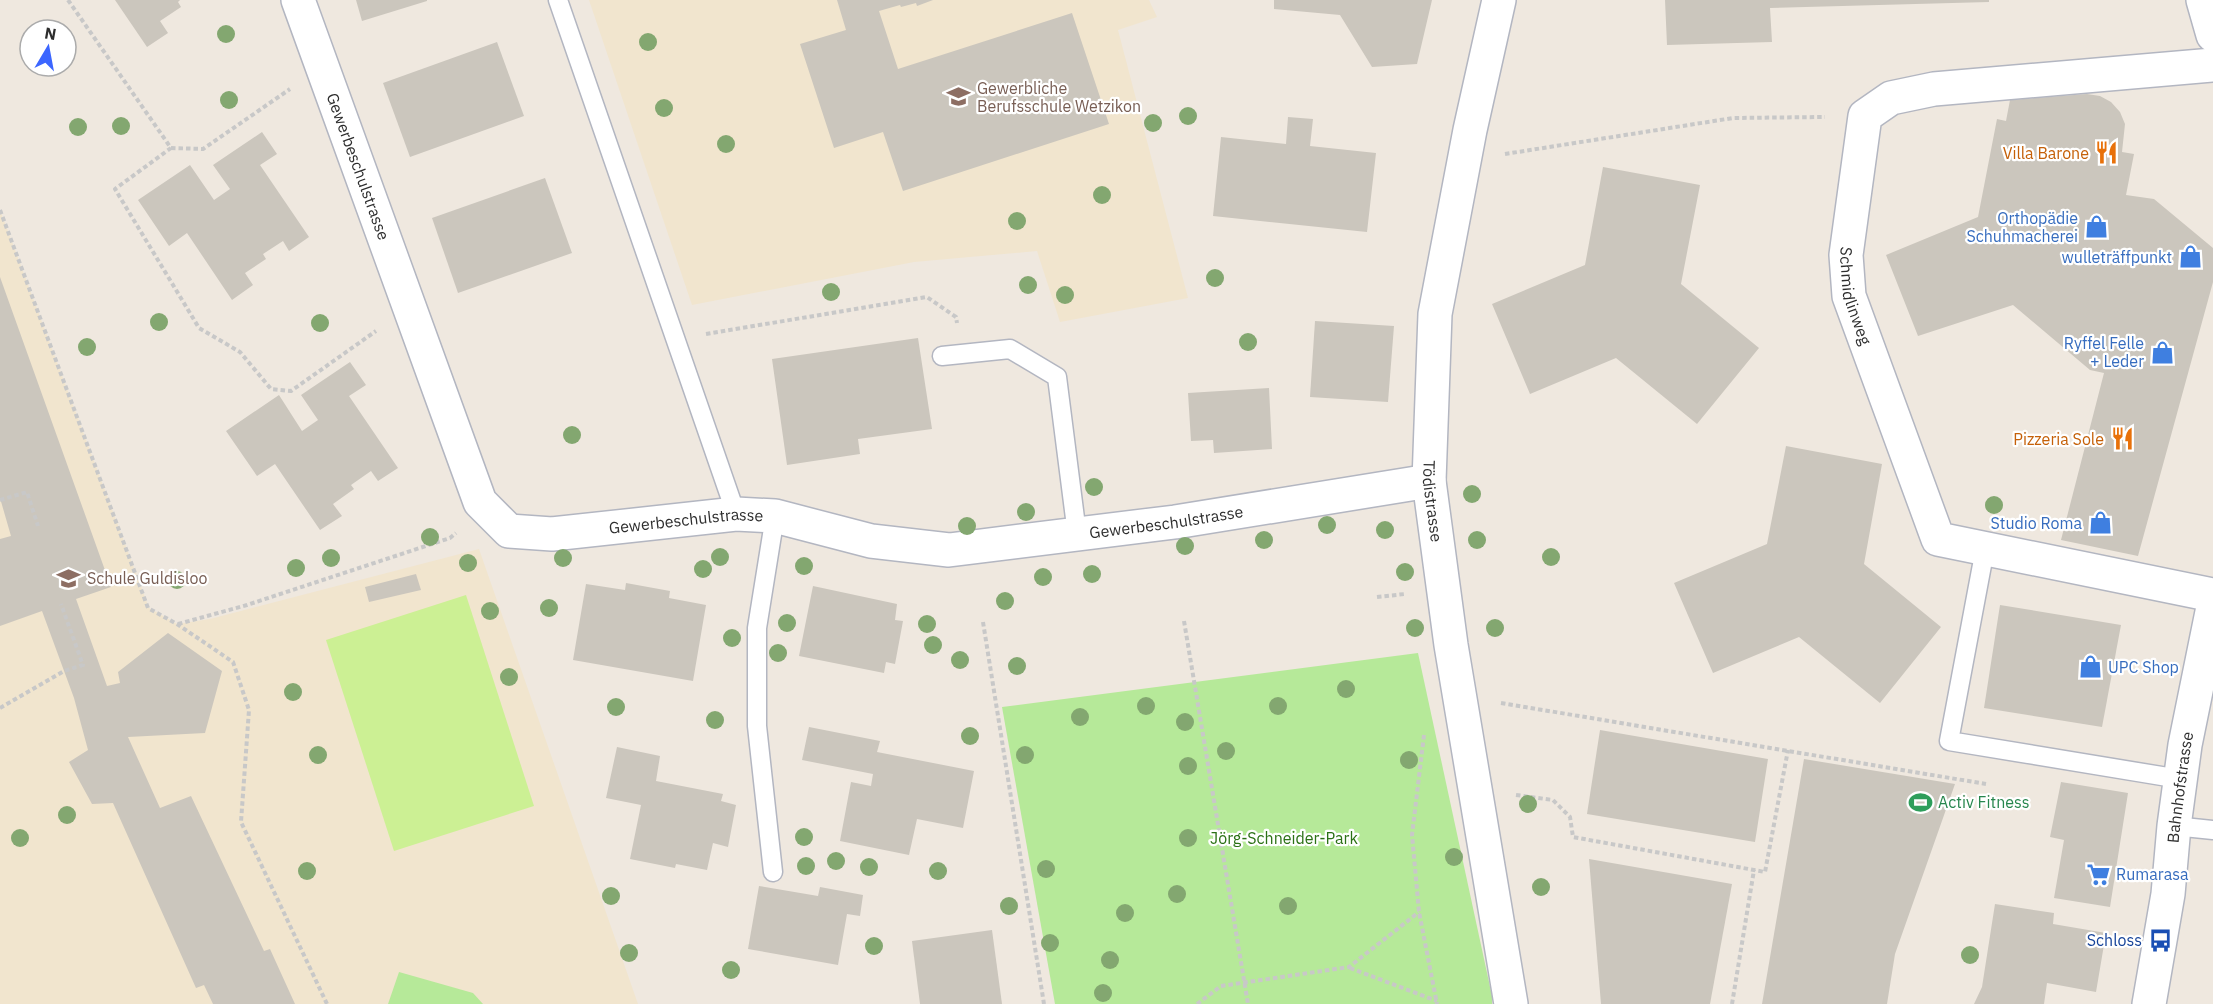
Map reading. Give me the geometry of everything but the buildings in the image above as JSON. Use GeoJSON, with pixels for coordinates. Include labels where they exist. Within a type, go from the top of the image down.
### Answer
{"type":"FeatureCollection","features":[{"type":"Feature","properties":{"kind":"street","name":"Gewerbeschulstrasse"},"geometry":{"type":"LineString","coordinates":[[298,0],[480,502],[509,531],[552,534],[736,514],[775,516],[871,541],[949,550],[1175,522],[1429,481]]}},
{"type":"Feature","properties":{"kind":"street","name":"Tödistrasse"},"geometry":{"type":"LineString","coordinates":[[1499,0],[1470,130],[1435,314],[1429,481],[1451,645],[1511,1004]]}},
{"type":"Feature","properties":{"kind":"street"},"geometry":{"type":"LineString","coordinates":[[2203,0],[2213,35]]}},
{"type":"Feature","properties":{"kind":"street"},"geometry":{"type":"LineString","coordinates":[[1864,117],[1891,98],[1934,89],[2213,65]]}},
{"type":"Feature","properties":{"kind":"street","name":"Schmidlinweg"},"geometry":{"type":"LineString","coordinates":[[1864,117],[1846,255],[1849,296],[1938,539],[2213,595]]}},
{"type":"Feature","properties":{"kind":"street","name":"Bahnhofstrasse"},"geometry":{"type":"LineString","coordinates":[[2149,1004],[2168,894],[2180,779],[2213,607]]}},
{"type":"Feature","properties":{"kind":"lane"},"geometry":{"type":"LineString","coordinates":[[558,0],[736,514]]}},
{"type":"Feature","properties":{"kind":"lane"},"geometry":{"type":"LineString","coordinates":[[942,356],[1010,349],[1057,377],[1077,534]]}},
{"type":"Feature","properties":{"kind":"lane"},"geometry":{"type":"LineString","coordinates":[[773,872],[757,726],[757,628],[775,516]]}},
{"type":"Feature","properties":{"kind":"lane"},"geometry":{"type":"LineString","coordinates":[[1984,549],[1949,741],[2180,779]]}},
{"type":"Feature","properties":{"kind":"lane"},"geometry":{"type":"LineString","coordinates":[[2174,826],[2213,830]]}},
{"type":"Feature","properties":{"kind":"path"},"geometry":{"type":"LineString","coordinates":[[68,0],[171,148]]}},
{"type":"Feature","properties":{"kind":"path"},"geometry":{"type":"LineString","coordinates":[[322,67],[203,149],[171,148],[116,189],[199,328],[240,352],[271,389],[291,391],[409,307]]}},
{"type":"Feature","properties":{"kind":"path"},"geometry":{"type":"LineString","coordinates":[[1496,156],[1733,118],[1864,117]]}},
{"type":"Feature","properties":{"kind":"path"},"geometry":{"type":"LineString","coordinates":[[0,210],[148,608],[177,624],[233,662],[249,711],[241,822],[327,1004]]}},
{"type":"Feature","properties":{"kind":"path"},"geometry":{"type":"LineString","coordinates":[[675,339],[927,297],[956,317],[961,355]]}},
{"type":"Feature","properties":{"kind":"path"},"geometry":{"type":"LineString","coordinates":[[0,500],[27,492],[38,526]]}},
{"type":"Feature","properties":{"kind":"path"},"geometry":{"type":"LineString","coordinates":[[177,624],[247,605],[450,538],[485,507]]}},
{"type":"Feature","properties":{"kind":"path"},"geometry":{"type":"LineString","coordinates":[[1377,597],[1415,592]]}},
{"type":"Feature","properties":{"kind":"path"},"geometry":{"type":"LineString","coordinates":[[0,708],[64,671],[83,664],[61,604]]}},
{"type":"Feature","properties":{"kind":"path"},"geometry":{"type":"LineString","coordinates":[[1184,621],[1248,1004]]}},
{"type":"Feature","properties":{"kind":"path"},"geometry":{"type":"LineString","coordinates":[[982,622],[1044,1004]]}},
{"type":"Feature","properties":{"kind":"path"},"geometry":{"type":"LineString","coordinates":[[1494,702],[1986,784]]}},
{"type":"Feature","properties":{"kind":"path"},"geometry":{"type":"LineString","coordinates":[[1425,730],[1412,835],[1419,912],[1437,1003]]}},
{"type":"Feature","properties":{"kind":"path"},"geometry":{"type":"LineString","coordinates":[[1513,794],[1553,800],[1570,817],[1573,837],[1765,872],[1788,750]]}},
{"type":"Feature","properties":{"kind":"path"},"geometry":{"type":"LineString","coordinates":[[1732,1004],[1754,870]]}},
{"type":"Feature","properties":{"kind":"path"},"geometry":{"type":"LineString","coordinates":[[1197,1004],[1221,986],[1349,967],[1419,912]]}},
{"type":"Feature","properties":{"kind":"path"},"geometry":{"type":"LineString","coordinates":[[1349,967],[1437,1003]]}},
{"type":"Feature","properties":{"kind":"shaded area"},"geometry":{"type":"Polygon","coordinates":[[[589,0],[1149,0],[1157,17],[1118,30],[1188,298],[1060,322],[1037,251],[914,262],[692,305],[589,0]]]}},
{"type":"Feature","properties":{"kind":"shaded area","name":"Schule Guldisloo"},"geometry":{"type":"Polygon","coordinates":[[[0,210],[149,608],[177,624],[210,619],[479,549],[638,1004],[0,1004],[0,210]]]}},
{"type":"Feature","properties":{"kind":"green space"},"geometry":{"type":"Polygon","coordinates":[[[466,595],[534,806],[394,851],[326,640],[466,595]]]}},
{"type":"Feature","properties":{"kind":"green space","name":"Jörg-Schneider-Park"},"geometry":{"type":"Polygon","coordinates":[[[1418,653],[1492,1004],[1055,1004],[1002,707],[1418,653]]]}},
{"type":"Feature","properties":{"kind":"green space"},"geometry":{"type":"Polygon","coordinates":[[[399,972],[473,993],[483,1004],[388,1004],[399,972]]]}},
{"type":"Feature","properties":{"kind":"place","name":"Gewerbliche Berufsschule Wetzikon"},"geometry":{"type":"Point","coordinates":[959,97]}},
{"type":"Feature","properties":{"kind":"place","name":"Villa Barone"},"geometry":{"type":"Point","coordinates":[2107,153]}},
{"type":"Feature","properties":{"kind":"place","name":"Orthopädie Schuhmacherei"},"geometry":{"type":"Point","coordinates":[2096,227]}},
{"type":"Feature","properties":{"kind":"place","name":"wulleträffpunkt"},"geometry":{"type":"Point","coordinates":[2190,257]}},
{"type":"Feature","properties":{"kind":"place","name":"Ryffel Felle + Leder"},"geometry":{"type":"Point","coordinates":[2162,352]}},
{"type":"Feature","properties":{"kind":"place","name":"Pizzeria Sole"},"geometry":{"type":"Point","coordinates":[2122,439]}},
{"type":"Feature","properties":{"kind":"place","name":"Studio Roma"},"geometry":{"type":"Point","coordinates":[2100,523]}},
{"type":"Feature","properties":{"kind":"place","name":"Schule Guldisloo"},"geometry":{"type":"Point","coordinates":[69,578]}},
{"type":"Feature","properties":{"kind":"place","name":"UPC Shop"},"geometry":{"type":"Point","coordinates":[2090,667]}},
{"type":"Feature","properties":{"kind":"place","name":"Activ Fitness"},"geometry":{"type":"Point","coordinates":[1920,802]}},
{"type":"Feature","properties":{"kind":"place","name":"Rumarasa"},"geometry":{"type":"Point","coordinates":[2098,874]}},
{"type":"Feature","properties":{"kind":"place","name":"Schloss"},"geometry":{"type":"Point","coordinates":[2160,940]}}]}
